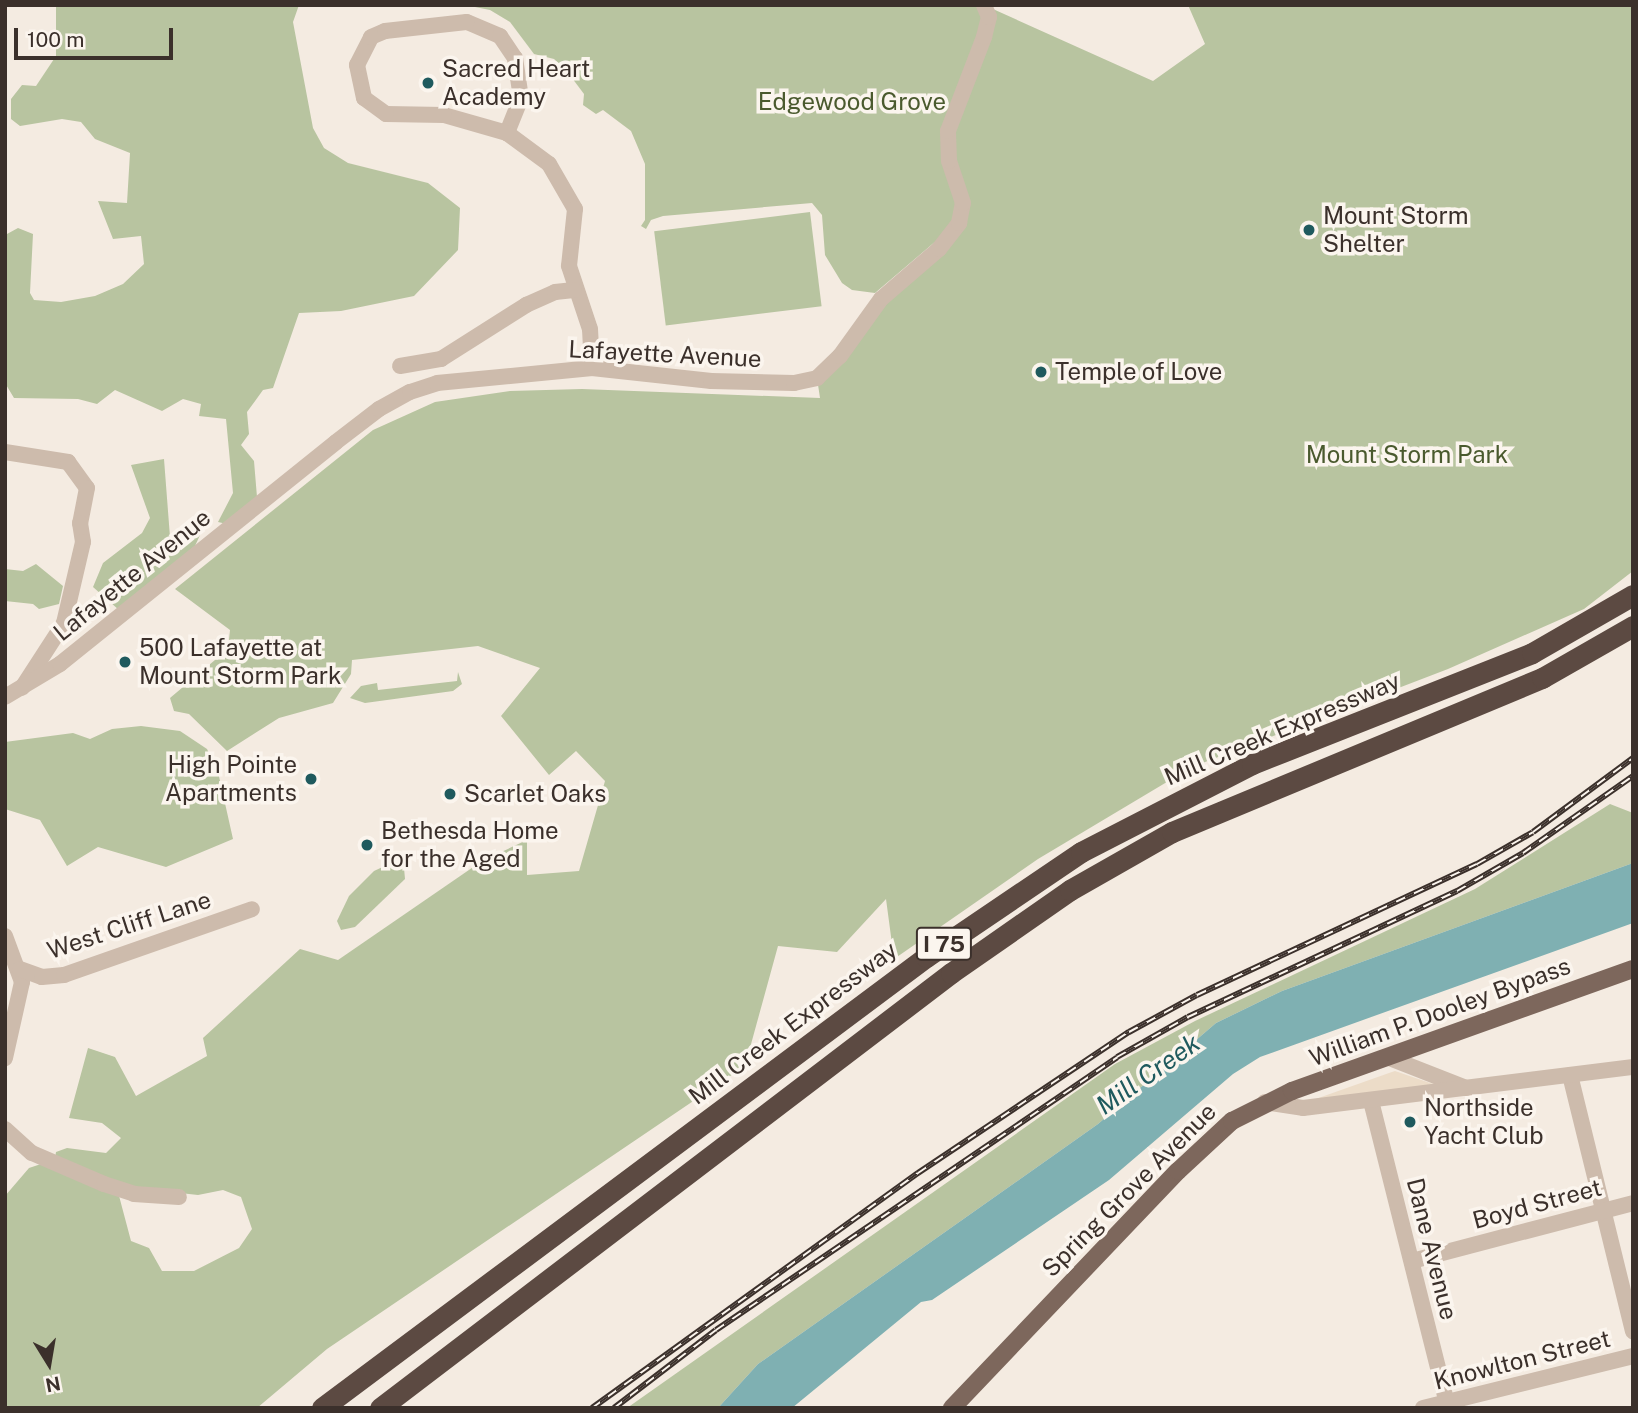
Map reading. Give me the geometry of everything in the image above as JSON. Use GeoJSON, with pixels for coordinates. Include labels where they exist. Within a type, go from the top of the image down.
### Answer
{"type":"FeatureCollection","features":[{"type":"Feature","properties":{"kind":"highway","name":"Mill Creek Expressway"},"geometry":{"type":"LineString","coordinates":[[322,1408],[926,957],[1081,852],[1252,764],[1532,653],[1633,595]]}},
{"type":"Feature","properties":{"kind":"highway","name":"Mill Creek Expressway"},"geometry":{"type":"LineString","coordinates":[[380,1408],[928,990],[1070,890],[1172,832],[1542,678],[1633,626]]}},
{"type":"Feature","properties":{"kind":"main road","name":"William P. Dooley Bypass"},"geometry":{"type":"LineString","coordinates":[[1265,1102],[1633,968]]}},
{"type":"Feature","properties":{"kind":"main road","name":"Spring Grove Avenue"},"geometry":{"type":"LineString","coordinates":[[952,1408],[1209,1139],[1265,1102]]}},
{"type":"Feature","properties":{"kind":"street","name":"Lafayette Avenue"},"geometry":{"type":"LineString","coordinates":[[5,697],[60,664],[379,409],[437,383],[592,368],[711,381],[794,383],[817,378],[840,356],[881,299],[939,249],[960,223],[963,203],[949,161],[948,131],[984,37],[989,17],[984,5]]}},
{"type":"Feature","properties":{"kind":"street"},"geometry":{"type":"LineString","coordinates":[[507,133],[521,98],[520,71],[509,46],[492,30],[467,22],[385,31],[366,43],[357,65],[357,82],[364,98],[379,112],[453,116],[507,133],[539,154],[570,197],[576,223],[569,266],[574,290],[590,328],[592,368]]}},
{"type":"Feature","properties":{"kind":"street"},"geometry":{"type":"LineString","coordinates":[[400,366],[441,359],[526,305],[555,292],[574,290]]}},
{"type":"Feature","properties":{"kind":"street"},"geometry":{"type":"LineString","coordinates":[[5,452],[68,462],[79,474],[87,500],[64,623],[22,688]]}},
{"type":"Feature","properties":{"kind":"street","name":"West Cliff Lane"},"geometry":{"type":"LineString","coordinates":[[20,969],[42,977],[64,975],[252,909]]}},
{"type":"Feature","properties":{"kind":"street"},"geometry":{"type":"LineString","coordinates":[[5,936],[20,969],[20,995],[5,1058]]}},
{"type":"Feature","properties":{"kind":"street"},"geometry":{"type":"LineString","coordinates":[[1387,1057],[1466,1088]]}},
{"type":"Feature","properties":{"kind":"street"},"geometry":{"type":"LineString","coordinates":[[1265,1102],[1289,1109],[1633,1068]]}},
{"type":"Feature","properties":{"kind":"street"},"geometry":{"type":"LineString","coordinates":[[1570,1075],[1633,1331]]}},
{"type":"Feature","properties":{"kind":"street","name":"Dane Avenue"},"geometry":{"type":"LineString","coordinates":[[1371,1101],[1447,1405]]}},
{"type":"Feature","properties":{"kind":"street"},"geometry":{"type":"LineString","coordinates":[[5,1129],[32,1153],[104,1184],[134,1194],[179,1197]]}},
{"type":"Feature","properties":{"kind":"street","name":"Boyd Street"},"geometry":{"type":"LineString","coordinates":[[1412,1261],[1633,1203]]}},
{"type":"Feature","properties":{"kind":"street","name":"Knowlton Street"},"geometry":{"type":"LineString","coordinates":[[1423,1408],[1447,1405],[1633,1356]]}},
{"type":"Feature","properties":{"kind":"green space"},"geometry":{"type":"Polygon","coordinates":[[[56,5],[299,5],[293,22],[313,128],[324,148],[348,163],[428,183],[460,208],[458,250],[414,296],[341,311],[299,313],[273,388],[263,390],[247,412],[249,434],[241,445],[254,461],[257,497],[227,524],[218,522],[233,493],[226,419],[199,416],[201,404],[183,399],[162,411],[115,390],[97,404],[78,399],[14,398],[5,383],[7,234],[18,228],[33,234],[30,293],[34,300],[61,302],[95,296],[123,284],[144,264],[141,236],[113,239],[98,201],[127,203],[130,153],[95,139],[81,122],[62,119],[20,126],[11,119],[11,99],[22,85],[36,86],[56,56],[56,5]]]}},
{"type":"Feature","properties":{"kind":"green space","name":"Edgewood Grove"},"geometry":{"type":"Polygon","coordinates":[[[465,5],[979,5],[984,17],[948,118],[956,202],[953,221],[943,235],[875,293],[852,290],[842,283],[825,255],[822,215],[812,203],[663,216],[651,220],[646,229],[641,226],[645,220],[645,164],[631,131],[603,110],[596,114],[583,105],[584,94],[566,70],[554,59],[534,54],[510,22],[490,10],[465,5]]]}},
{"type":"Feature","properties":{"kind":"green space","name":"Mount Storm Park"},"geometry":{"type":"Polygon","coordinates":[[[984,5],[1153,81],[1205,44],[1188,5],[1633,5],[1633,571],[1584,609],[1448,669],[1192,767],[1038,859],[894,959],[886,899],[837,952],[778,946],[745,1066],[327,1349],[257,1408],[5,1408],[5,1196],[29,1168],[41,1164],[118,1192],[131,1241],[149,1248],[162,1271],[194,1271],[239,1248],[252,1229],[241,1197],[223,1190],[198,1195],[126,1187],[55,1158],[56,1152],[67,1148],[106,1153],[121,1138],[102,1123],[69,1118],[88,1048],[115,1057],[136,1096],[207,1056],[203,1038],[300,949],[338,960],[482,861],[527,840],[527,875],[579,871],[605,781],[576,751],[549,775],[501,716],[540,668],[478,646],[352,660],[351,674],[333,703],[279,718],[227,751],[189,714],[174,711],[170,698],[228,649],[230,630],[175,589],[373,430],[435,402],[510,391],[582,389],[820,398],[817,378],[959,223],[947,146],[984,37],[984,5]]]}},
{"type":"Feature","properties":{"kind":"green space"},"geometry":{"type":"Polygon","coordinates":[[[810,212],[822,306],[666,325],[654,231],[810,212]]]}},
{"type":"Feature","properties":{"kind":"green space"},"geometry":{"type":"Polygon","coordinates":[[[164,459],[170,537],[206,522],[195,546],[119,610],[93,587],[103,563],[142,533],[150,518],[131,465],[164,459]]]}},
{"type":"Feature","properties":{"kind":"green space"},"geometry":{"type":"Polygon","coordinates":[[[36,564],[63,586],[59,604],[39,609],[33,604],[5,601],[5,569],[23,571],[36,564]]]}},
{"type":"Feature","properties":{"kind":"green space"},"geometry":{"type":"Polygon","coordinates":[[[458,672],[462,684],[453,691],[365,703],[350,698],[361,686],[377,683],[378,690],[457,681],[458,672]]]}},
{"type":"Feature","properties":{"kind":"green space"},"geometry":{"type":"Polygon","coordinates":[[[141,726],[180,731],[207,749],[218,772],[233,839],[166,867],[98,847],[67,866],[40,820],[5,809],[5,742],[73,733],[90,739],[112,729],[141,726]]]}},
{"type":"Feature","properties":{"kind":"green space"},"geometry":{"type":"Polygon","coordinates":[[[1610,804],[1633,813],[1633,863],[1282,991],[1216,1023],[1098,1124],[758,1364],[718,1408],[627,1408],[1115,1064],[1195,1021],[1475,889],[1610,804]]]}},
{"type":"Feature","properties":{"kind":"green space"},"geometry":{"type":"Polygon","coordinates":[[[389,864],[404,868],[405,879],[355,927],[341,930],[337,921],[349,896],[374,871],[389,864]]]}},
{"type":"Feature","properties":{"kind":"shaded area"},"geometry":{"type":"Polygon","coordinates":[[[1395,1071],[1436,1085],[1310,1101],[1389,1073],[1395,1071]]]}},
{"type":"Feature","properties":{"kind":"water"},"geometry":{"type":"Polygon","coordinates":[[[1633,863],[1633,923],[1260,1057],[1233,1074],[1109,1180],[932,1300],[921,1302],[792,1408],[718,1408],[758,1364],[1098,1124],[1216,1023],[1282,991],[1633,863]]]}},
{"type":"Feature","properties":{"kind":"railway"},"geometry":{"type":"LineString","coordinates":[[592,1408],[918,1173],[1129,1032],[1197,995],[1477,864],[1533,832],[1633,758]]}},
{"type":"Feature","properties":{"kind":"railway"},"geometry":{"type":"LineString","coordinates":[[614,1408],[716,1330],[1117,1057],[1188,1017],[1457,891],[1523,853],[1633,776]]}},
{"type":"Feature","properties":{"kind":"place","name":"Sacred Heart Academy"},"geometry":{"type":"Point","coordinates":[428,83]}},
{"type":"Feature","properties":{"kind":"place","name":"Mount Storm Shelter"},"geometry":{"type":"Point","coordinates":[1309,230]}},
{"type":"Feature","properties":{"kind":"place","name":"Temple of Love"},"geometry":{"type":"Point","coordinates":[1041,372]}},
{"type":"Feature","properties":{"kind":"place","name":"500 Lafayette at Mount Storm Park"},"geometry":{"type":"Point","coordinates":[125,662]}},
{"type":"Feature","properties":{"kind":"place","name":"High Pointe Apartments"},"geometry":{"type":"Point","coordinates":[311,779]}},
{"type":"Feature","properties":{"kind":"place","name":"Scarlet Oaks"},"geometry":{"type":"Point","coordinates":[450,794]}},
{"type":"Feature","properties":{"kind":"place","name":"Bethesda Home for the Aged"},"geometry":{"type":"Point","coordinates":[367,845]}},
{"type":"Feature","properties":{"kind":"place","name":"Northside Yacht Club"},"geometry":{"type":"Point","coordinates":[1410,1122]}},
{"type":"Feature","properties":{"kind":"water label","name":"Mill Creek"},"geometry":{"type":"Point","coordinates":[1148,1074]}}]}
